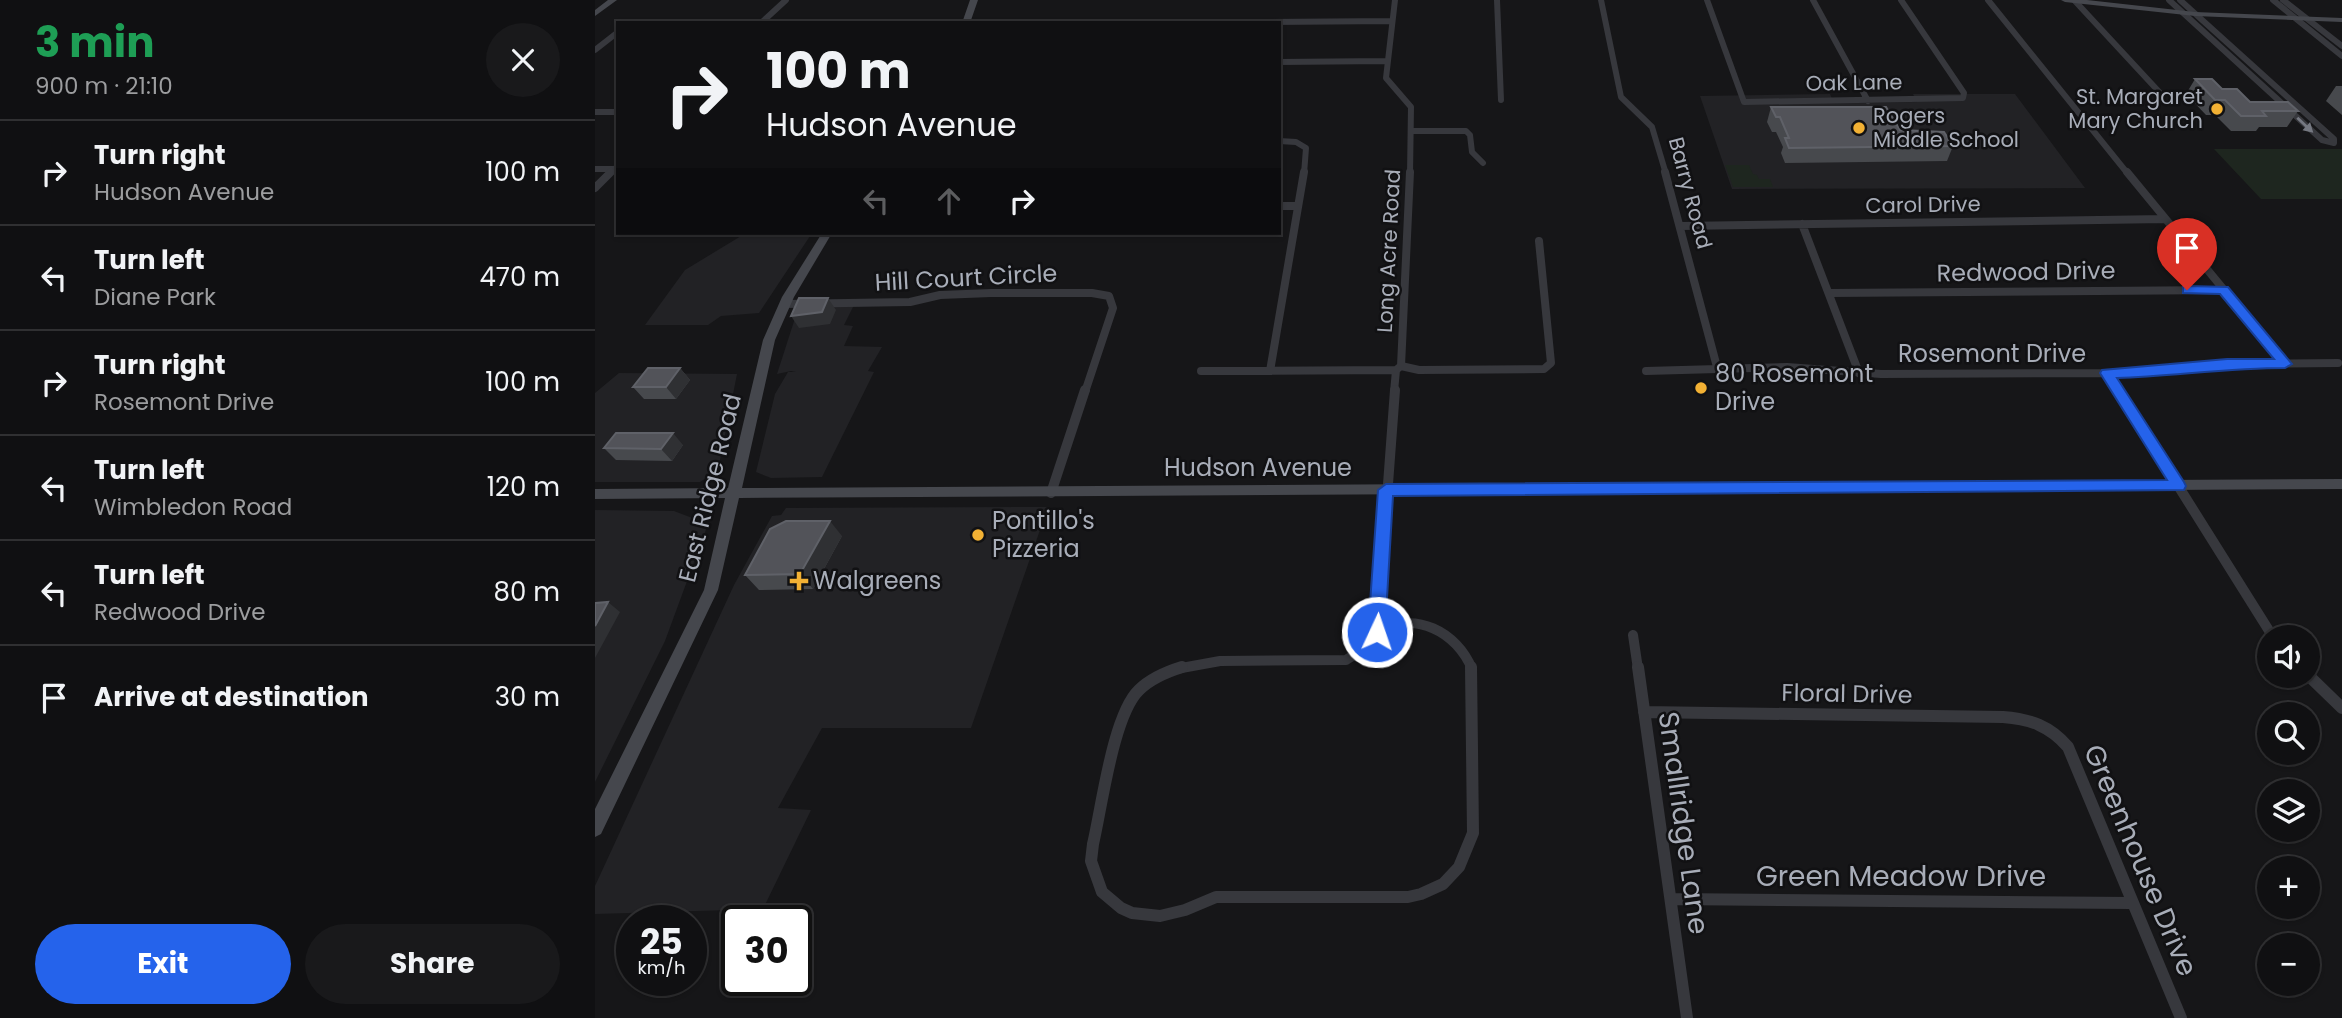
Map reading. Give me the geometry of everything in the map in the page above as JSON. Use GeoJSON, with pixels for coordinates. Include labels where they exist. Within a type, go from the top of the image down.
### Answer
{"type":"FeatureCollection","features":[{"type":"Feature","properties":{"kind":"main road"},"geometry":{"type":"LineString","coordinates":[[595,14],[613,0]]}},
{"type":"Feature","properties":{"kind":"main road"},"geometry":{"type":"LineString","coordinates":[[965,21],[974,0]]}},
{"type":"Feature","properties":{"kind":"main road"},"geometry":{"type":"LineString","coordinates":[[2071,0],[2195,14],[2342,20]]}},
{"type":"Feature","properties":{"kind":"main road","name":"East Ridge Road"},"geometry":{"type":"LineString","coordinates":[[595,828],[711,590],[767,347],[784,303],[826,235]]}},
{"type":"Feature","properties":{"kind":"main road","name":"Hudson Avenue"},"geometry":{"type":"LineString","coordinates":[[595,494],[2342,484]]}},
{"type":"Feature","properties":{"kind":"street"},"geometry":{"type":"LineString","coordinates":[[763,21],[786,0]]}},
{"type":"Feature","properties":{"kind":"street","name":"Long Acre Road"},"geometry":{"type":"LineString","coordinates":[[1388,0],[1392,21]]}},
{"type":"Feature","properties":{"kind":"street","name":"Long Acre Road"},"geometry":{"type":"LineString","coordinates":[[1377,632],[1386,490],[1398,368],[1412,131],[1411,107],[1388,84],[1386,61],[1395,0]]}},
{"type":"Feature","properties":{"kind":"street"},"geometry":{"type":"LineString","coordinates":[[1497,0],[1501,100]]}},
{"type":"Feature","properties":{"kind":"street","name":"Barry Road"},"geometry":{"type":"LineString","coordinates":[[1601,0],[1620,96],[1654,129],[1717,367]]}},
{"type":"Feature","properties":{"kind":"street","name":"Oak Lane"},"geometry":{"type":"LineString","coordinates":[[1707,0],[1744,102],[1963,98],[1964,93],[1901,0]]}},
{"type":"Feature","properties":{"kind":"street"},"geometry":{"type":"LineString","coordinates":[[1813,0],[1868,100]]}},
{"type":"Feature","properties":{"kind":"street"},"geometry":{"type":"LineString","coordinates":[[1988,0],[2285,364]]}},
{"type":"Feature","properties":{"kind":"street"},"geometry":{"type":"LineString","coordinates":[[2071,0],[2162,95]]}},
{"type":"Feature","properties":{"kind":"street"},"geometry":{"type":"LineString","coordinates":[[2169,0],[2322,140],[2334,143],[2334,139],[2180,0]]}},
{"type":"Feature","properties":{"kind":"street"},"geometry":{"type":"LineString","coordinates":[[2273,0],[2342,55]]}},
{"type":"Feature","properties":{"kind":"street"},"geometry":{"type":"LineString","coordinates":[[2283,0],[2342,46]]}},
{"type":"Feature","properties":{"kind":"street"},"geometry":{"type":"LineString","coordinates":[[1281,21],[1392,21]]}},
{"type":"Feature","properties":{"kind":"street"},"geometry":{"type":"LineString","coordinates":[[595,50],[616,34]]}},
{"type":"Feature","properties":{"kind":"street"},"geometry":{"type":"LineString","coordinates":[[1281,62],[1386,61]]}},
{"type":"Feature","properties":{"kind":"street"},"geometry":{"type":"LineString","coordinates":[[595,112],[616,112]]}},
{"type":"Feature","properties":{"kind":"street"},"geometry":{"type":"LineString","coordinates":[[1412,131],[1466,131],[1471,135],[1472,152],[1482,163]]}},
{"type":"Feature","properties":{"kind":"street"},"geometry":{"type":"LineString","coordinates":[[1270,371],[1307,155],[1306,148],[1300,144],[1281,141]]}},
{"type":"Feature","properties":{"kind":"street"},"geometry":{"type":"LineString","coordinates":[[595,169],[616,169]]}},
{"type":"Feature","properties":{"kind":"street"},"geometry":{"type":"LineString","coordinates":[[595,188],[616,169]]}},
{"type":"Feature","properties":{"kind":"street"},"geometry":{"type":"LineString","coordinates":[[1281,206],[1298,206]]}},
{"type":"Feature","properties":{"kind":"street","name":"Carol Drive"},"geometry":{"type":"LineString","coordinates":[[1681,226],[2165,219]]}},
{"type":"Feature","properties":{"kind":"street"},"geometry":{"type":"LineString","coordinates":[[1803,225],[1859,373]]}},
{"type":"Feature","properties":{"kind":"street"},"geometry":{"type":"LineString","coordinates":[[1201,371],[1544,369],[1551,362],[1539,242]]}},
{"type":"Feature","properties":{"kind":"street","name":"Redwood Drive"},"geometry":{"type":"LineString","coordinates":[[1829,293],[2224,290]]}},
{"type":"Feature","properties":{"kind":"street","name":"Hill Court Circle"},"geometry":{"type":"LineString","coordinates":[[784,303],[910,302],[949,294],[991,293],[1092,293],[1109,296],[1114,308],[1051,493]]}},
{"type":"Feature","properties":{"kind":"street","name":"Rosemont Drive"},"geometry":{"type":"LineString","coordinates":[[1646,371],[1787,367],[1859,373],[2107,373],[2162,372],[2227,364],[2338,363]]}},
{"type":"Feature","properties":{"kind":"street"},"geometry":{"type":"LineString","coordinates":[[2107,373],[2266,625]]}},
{"type":"Feature","properties":{"kind":"street"},"geometry":{"type":"LineString","coordinates":[[1406,623],[1435,627],[1455,640],[1472,670],[1473,833],[1467,857],[1452,877],[1432,891],[1408,897],[1216,897],[1185,910],[1160,916],[1132,913],[1111,901],[1102,892],[1093,873],[1093,844],[1122,716],[1140,688],[1160,673],[1188,663],[1346,660],[1363,650],[1377,632],[1406,623]]}},
{"type":"Feature","properties":{"kind":"street","name":"Smallridge Lane"},"geometry":{"type":"LineString","coordinates":[[1633,635],[1687,1018]]}},
{"type":"Feature","properties":{"kind":"street"},"geometry":{"type":"LineString","coordinates":[[2320,687],[2342,708]]}},
{"type":"Feature","properties":{"kind":"street","name":"Floral Drive"},"geometry":{"type":"LineString","coordinates":[[1644,712],[2003,717],[2032,720],[2048,727]]}},
{"type":"Feature","properties":{"kind":"street","name":"Greenhouse Drive"},"geometry":{"type":"LineString","coordinates":[[2048,727],[2069,747],[2181,1018]]}},
{"type":"Feature","properties":{"kind":"street","name":"Green Meadow Drive"},"geometry":{"type":"LineString","coordinates":[[1671,899],[2131,902]]}},
{"type":"Feature","properties":{"kind":"shaded area"},"geometry":{"type":"Polygon","coordinates":[[[1830,94],[1834,103],[1917,102],[1913,94],[2015,94],[2085,188],[1732,189],[1700,96],[1830,94]]]}},
{"type":"Feature","properties":{"kind":"shaded area"},"geometry":{"type":"Polygon","coordinates":[[[2214,149],[2342,149],[2342,199],[2261,199],[2214,149]]]}},
{"type":"Feature","properties":{"kind":"shaded area"},"geometry":{"type":"Polygon","coordinates":[[[1725,165],[1749,165],[1753,174],[1759,179],[1770,179],[1773,187],[1733,187],[1725,165]]]}},
{"type":"Feature","properties":{"kind":"shaded area"},"geometry":{"type":"Polygon","coordinates":[[[743,235],[811,235],[759,313],[721,316],[708,325],[645,325],[685,270],[743,235]]]}},
{"type":"Feature","properties":{"kind":"shaded area"},"geometry":{"type":"Polygon","coordinates":[[[854,305],[844,325],[853,326],[844,346],[882,347],[868,371],[874,372],[822,477],[771,478],[756,472],[775,394],[788,372],[796,372],[791,371],[777,374],[798,309],[854,305]]]}},
{"type":"Feature","properties":{"kind":"shaded area"},"geometry":{"type":"Polygon","coordinates":[[[619,373],[737,374],[718,470],[700,482],[595,482],[595,393],[619,373]]]}},
{"type":"Feature","properties":{"kind":"shaded area"},"geometry":{"type":"Polygon","coordinates":[[[1048,507],[971,728],[822,728],[778,808],[811,810],[765,905],[721,905],[721,910],[707,911],[707,905],[616,905],[616,913],[595,914],[595,886],[734,585],[772,516],[781,515],[786,508],[1048,507]]]}},
{"type":"Feature","properties":{"kind":"shaded area"},"geometry":{"type":"Polygon","coordinates":[[[595,510],[674,511],[708,524],[665,641],[595,782],[595,510]]]}},
{"type":"Feature","properties":{"kind":"building"},"geometry":{"type":"Polygon","coordinates":[[[2195,79],[2212,79],[2222,89],[2237,89],[2250,102],[2288,102],[2298,111],[2262,111],[2266,116],[2241,116],[2225,100],[2215,100],[2195,79]]]}},
{"type":"Feature","properties":{"kind":"building"},"geometry":{"type":"Polygon","coordinates":[[[1771,107],[1886,107],[1900,130],[1944,132],[1953,146],[1789,148],[1785,138],[1789,138],[1780,117],[1776,117],[1771,107]]]}},
{"type":"Feature","properties":{"kind":"building"},"geometry":{"type":"Polygon","coordinates":[[[799,298],[828,298],[822,312],[791,316],[799,298]]]}},
{"type":"Feature","properties":{"kind":"building"},"geometry":{"type":"Polygon","coordinates":[[[648,368],[680,368],[666,387],[633,387],[648,368]]]}},
{"type":"Feature","properties":{"kind":"building"},"geometry":{"type":"Polygon","coordinates":[[[616,433],[673,433],[661,449],[604,448],[616,433]]]}},
{"type":"Feature","properties":{"kind":"building"},"geometry":{"type":"Polygon","coordinates":[[[786,521],[830,521],[800,574],[745,575],[770,529],[786,521]]]}},
{"type":"Feature","properties":{"kind":"building"},"geometry":{"type":"Polygon","coordinates":[[[608,602],[595,626],[595,603],[608,602]]]}},
{"type":"Feature","properties":{"kind":"place","name":"St. Margaret Mary Church"},"geometry":{"type":"Point","coordinates":[2217,109]}},
{"type":"Feature","properties":{"kind":"place","name":"Rogers Middle School"},"geometry":{"type":"Point","coordinates":[1859,128]}},
{"type":"Feature","properties":{"kind":"place","name":"80 Rosemont Drive"},"geometry":{"type":"Point","coordinates":[1701,388]}},
{"type":"Feature","properties":{"kind":"place","name":"Pontillo's Pizzeria"},"geometry":{"type":"Point","coordinates":[978,535]}},
{"type":"Feature","properties":{"kind":"place","name":"Walgreens"},"geometry":{"type":"Point","coordinates":[799,581]}},
{"type":"Feature","properties":{"kind":"route"},"geometry":{"type":"LineString","coordinates":[[1377,632],[1386,490],[2179,486],[2107,373],[2162,372],[2227,364],[2285,364],[2224,290],[2187,290]]}}]}
